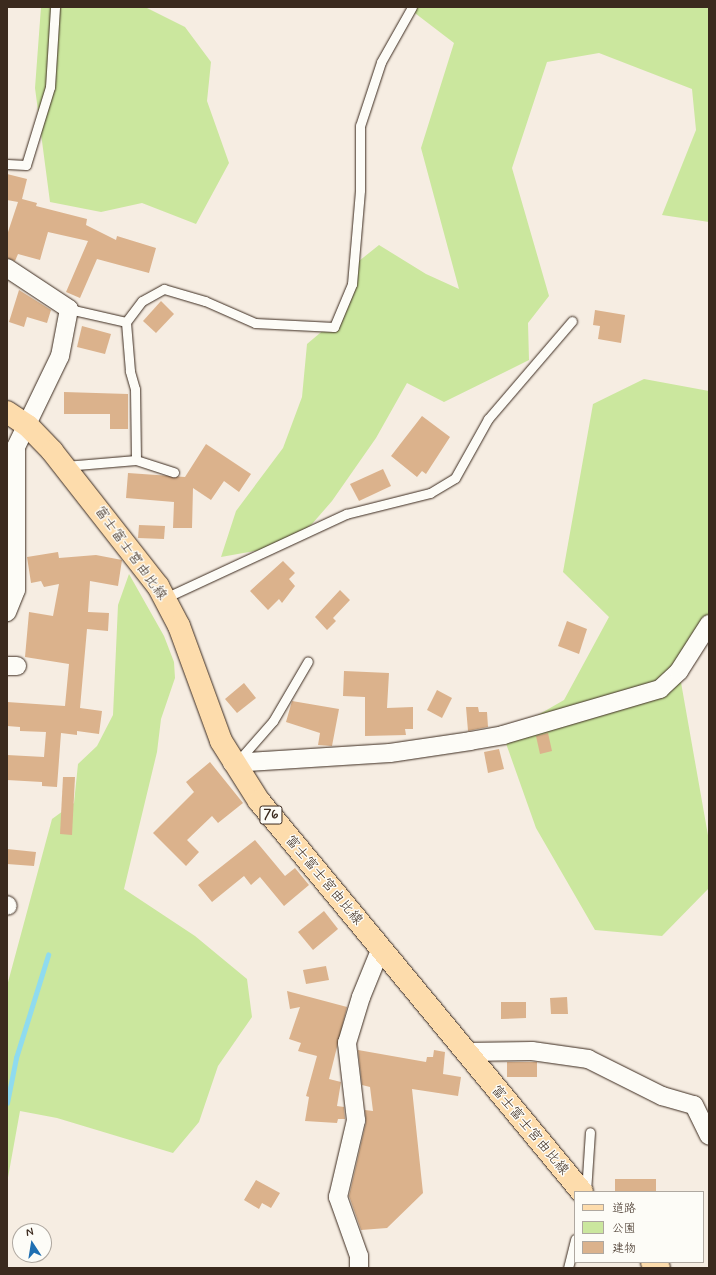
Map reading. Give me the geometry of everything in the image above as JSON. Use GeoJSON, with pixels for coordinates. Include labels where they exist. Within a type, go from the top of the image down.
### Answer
{"type":"FeatureCollection","features":[{"type":"Feature","properties":{"kind":"main road","name":"富士富士宮由比線"},"geometry":{"type":"LineString","coordinates":[[7,412],[28,426],[65,466],[135,554],[165,598],[179,626],[202,694],[235,762],[259,801],[581,1191]]}},
{"type":"Feature","properties":{"kind":"street"},"geometry":{"type":"LineString","coordinates":[[7,268],[69,309],[60,356],[28,426],[16,447],[13,466],[11,542],[16,590],[7,612]]}},
{"type":"Feature","properties":{"kind":"street"},"geometry":{"type":"LineString","coordinates":[[235,762],[390,753],[502,735],[660,689],[679,671],[709,624]]}},
{"type":"Feature","properties":{"kind":"street"},"geometry":{"type":"LineString","coordinates":[[359,1268],[359,1256],[338,1197],[356,1120],[347,1043],[361,997],[381,948]]}},
{"type":"Feature","properties":{"kind":"street"},"geometry":{"type":"LineString","coordinates":[[466,1052],[532,1051],[588,1059],[662,1096],[694,1105],[709,1136]]}},
{"type":"Feature","properties":{"kind":"lane"},"geometry":{"type":"LineString","coordinates":[[7,164],[26,165],[50,87],[55,7]]}},
{"type":"Feature","properties":{"kind":"lane"},"geometry":{"type":"LineString","coordinates":[[136,460],[135,389],[130,371],[126,322],[142,300],[164,289],[205,301],[255,323],[334,327],[352,284],[360,190],[360,126],[381,62],[412,7]]}},
{"type":"Feature","properties":{"kind":"lane"},"geometry":{"type":"LineString","coordinates":[[69,309],[126,322]]}},
{"type":"Feature","properties":{"kind":"lane"},"geometry":{"type":"LineString","coordinates":[[165,598],[346,514],[430,493],[455,478],[488,419],[572,321]]}},
{"type":"Feature","properties":{"kind":"lane"},"geometry":{"type":"LineString","coordinates":[[65,466],[136,460],[174,472]]}},
{"type":"Feature","properties":{"kind":"lane"},"geometry":{"type":"LineString","coordinates":[[235,762],[272,721],[308,661]]}},
{"type":"Feature","properties":{"kind":"lane"},"geometry":{"type":"LineString","coordinates":[[586,1191],[590,1132]]}},
{"type":"Feature","properties":{"kind":"lane"},"geometry":{"type":"LineString","coordinates":[[568,1268],[574,1243]]}},
{"type":"Feature","properties":{"kind":"green space"},"geometry":{"type":"Polygon","coordinates":[[[41,7],[145,7],[185,27],[211,62],[207,101],[229,163],[196,224],[142,203],[101,212],[50,202],[35,88],[41,7]]]}},
{"type":"Feature","properties":{"kind":"green space"},"geometry":{"type":"Polygon","coordinates":[[[407,7],[709,7],[709,222],[662,215],[696,130],[692,89],[599,53],[547,62],[512,168],[549,296],[528,323],[529,360],[444,402],[407,383],[376,438],[332,501],[312,524],[283,546],[221,557],[236,511],[283,448],[302,397],[307,344],[345,312],[354,265],[379,245],[426,274],[459,289],[421,148],[454,43],[407,7]]]}},
{"type":"Feature","properties":{"kind":"green space"},"geometry":{"type":"Polygon","coordinates":[[[644,379],[709,391],[709,624],[679,671],[709,841],[709,888],[662,936],[595,930],[536,828],[503,735],[564,700],[609,617],[563,572],[593,404],[644,379]]]}},
{"type":"Feature","properties":{"kind":"green space"},"geometry":{"type":"Polygon","coordinates":[[[129,574],[164,636],[174,662],[175,678],[161,719],[157,752],[124,889],[195,936],[247,979],[252,1017],[218,1066],[199,1122],[173,1153],[57,1118],[20,1111],[7,1183],[7,986],[52,819],[74,803],[78,764],[97,746],[113,715],[118,605],[129,574]]]}},
{"type":"Feature","properties":{"kind":"building"},"geometry":{"type":"Polygon","coordinates":[[[7,174],[27,179],[22,199],[37,203],[36,206],[87,219],[86,225],[116,240],[117,236],[156,248],[149,273],[97,259],[80,298],[66,292],[88,241],[48,232],[40,260],[18,254],[15,261],[7,258],[7,235],[18,202],[7,200],[7,174]]]}},
{"type":"Feature","properties":{"kind":"building"},"geometry":{"type":"Polygon","coordinates":[[[19,290],[51,310],[47,323],[27,317],[24,327],[9,322],[19,290]]]}},
{"type":"Feature","properties":{"kind":"building"},"geometry":{"type":"Polygon","coordinates":[[[161,301],[174,314],[156,333],[143,321],[161,301]]]}},
{"type":"Feature","properties":{"kind":"building"},"geometry":{"type":"Polygon","coordinates":[[[595,310],[625,315],[621,343],[598,339],[600,326],[593,325],[595,310]]]}},
{"type":"Feature","properties":{"kind":"building"},"geometry":{"type":"Polygon","coordinates":[[[82,326],[111,334],[105,354],[77,347],[82,326]]]}},
{"type":"Feature","properties":{"kind":"building"},"geometry":{"type":"Polygon","coordinates":[[[64,392],[128,394],[128,429],[110,429],[110,414],[64,414],[64,392]]]}},
{"type":"Feature","properties":{"kind":"building"},"geometry":{"type":"Polygon","coordinates":[[[422,416],[450,437],[426,474],[422,471],[417,477],[391,456],[422,416]]]}},
{"type":"Feature","properties":{"kind":"building"},"geometry":{"type":"Polygon","coordinates":[[[206,444],[251,474],[239,492],[224,481],[211,500],[193,488],[192,528],[173,528],[174,502],[126,498],[128,473],[185,477],[206,444]]]}},
{"type":"Feature","properties":{"kind":"building"},"geometry":{"type":"Polygon","coordinates":[[[383,469],[391,486],[359,501],[350,484],[383,469]]]}},
{"type":"Feature","properties":{"kind":"building"},"geometry":{"type":"Polygon","coordinates":[[[139,525],[165,526],[164,539],[138,538],[139,525]]]}},
{"type":"Feature","properties":{"kind":"building"},"geometry":{"type":"Polygon","coordinates":[[[58,552],[59,558],[96,555],[122,560],[118,586],[90,581],[88,612],[109,613],[108,631],[87,629],[80,708],[102,711],[99,734],[77,731],[77,735],[61,733],[57,787],[42,786],[42,782],[7,780],[7,755],[44,757],[46,732],[20,731],[20,727],[7,726],[7,702],[65,706],[69,664],[25,657],[29,612],[53,616],[59,584],[44,587],[41,581],[31,583],[27,557],[58,552]]]}},
{"type":"Feature","properties":{"kind":"building"},"geometry":{"type":"Polygon","coordinates":[[[283,561],[295,573],[289,579],[295,586],[282,603],[279,599],[268,610],[250,591],[283,561]]]}},
{"type":"Feature","properties":{"kind":"building"},"geometry":{"type":"Polygon","coordinates":[[[340,590],[350,600],[333,618],[336,621],[327,630],[315,617],[340,590]]]}},
{"type":"Feature","properties":{"kind":"building"},"geometry":{"type":"Polygon","coordinates":[[[567,621],[587,629],[579,654],[558,646],[567,621]]]}},
{"type":"Feature","properties":{"kind":"building"},"geometry":{"type":"Polygon","coordinates":[[[344,671],[389,673],[387,708],[413,707],[413,729],[405,729],[406,735],[365,736],[365,697],[343,696],[344,671]]]}},
{"type":"Feature","properties":{"kind":"building"},"geometry":{"type":"Polygon","coordinates":[[[244,683],[256,698],[237,713],[225,699],[244,683]]]}},
{"type":"Feature","properties":{"kind":"building"},"geometry":{"type":"Polygon","coordinates":[[[437,690],[452,698],[442,718],[427,710],[437,690]]]}},
{"type":"Feature","properties":{"kind":"building"},"geometry":{"type":"Polygon","coordinates":[[[292,701],[339,709],[332,746],[318,745],[320,733],[286,722],[292,701]]]}},
{"type":"Feature","properties":{"kind":"building"},"geometry":{"type":"Polygon","coordinates":[[[466,707],[478,707],[479,712],[487,712],[488,727],[468,731],[466,707]]]}},
{"type":"Feature","properties":{"kind":"building"},"geometry":{"type":"Polygon","coordinates":[[[548,733],[552,751],[540,754],[536,736],[548,733]]]}},
{"type":"Feature","properties":{"kind":"building"},"geometry":{"type":"Polygon","coordinates":[[[499,749],[504,769],[488,773],[484,752],[499,749]]]}},
{"type":"Feature","properties":{"kind":"building"},"geometry":{"type":"Polygon","coordinates":[[[210,762],[243,803],[218,823],[212,816],[187,840],[199,852],[186,866],[153,833],[194,792],[186,782],[210,762]]]}},
{"type":"Feature","properties":{"kind":"building"},"geometry":{"type":"Polygon","coordinates":[[[63,777],[75,777],[72,835],[60,834],[63,777]]]}},
{"type":"Feature","properties":{"kind":"building"},"geometry":{"type":"Polygon","coordinates":[[[255,840],[285,876],[295,868],[309,885],[284,906],[260,877],[251,885],[244,876],[212,902],[198,885],[255,840]]]}},
{"type":"Feature","properties":{"kind":"building"},"geometry":{"type":"Polygon","coordinates":[[[7,849],[36,852],[34,866],[7,864],[7,849]]]}},
{"type":"Feature","properties":{"kind":"building"},"geometry":{"type":"Polygon","coordinates":[[[324,911],[338,929],[313,950],[298,932],[324,911]]]}},
{"type":"Feature","properties":{"kind":"building"},"geometry":{"type":"Polygon","coordinates":[[[326,966],[329,980],[306,984],[303,970],[326,966]]]}},
{"type":"Feature","properties":{"kind":"building"},"geometry":{"type":"Polygon","coordinates":[[[287,991],[347,1007],[329,1079],[341,1082],[337,1106],[344,1107],[345,1119],[338,1119],[337,1123],[305,1121],[309,1097],[306,1096],[317,1056],[298,1051],[301,1043],[289,1039],[300,1007],[290,1009],[287,991]]]}},
{"type":"Feature","properties":{"kind":"building"},"geometry":{"type":"Polygon","coordinates":[[[567,997],[568,1014],[551,1014],[550,998],[567,997]]]}},
{"type":"Feature","properties":{"kind":"building"},"geometry":{"type":"Polygon","coordinates":[[[501,1002],[526,1002],[526,1018],[501,1019],[501,1002]]]}},
{"type":"Feature","properties":{"kind":"building"},"geometry":{"type":"Polygon","coordinates":[[[358,1050],[426,1062],[427,1057],[433,1057],[434,1050],[445,1052],[443,1074],[461,1077],[458,1096],[412,1089],[423,1193],[387,1228],[361,1230],[349,1196],[366,1122],[365,1110],[373,1111],[370,1087],[362,1085],[358,1050]]]}},
{"type":"Feature","properties":{"kind":"building"},"geometry":{"type":"Polygon","coordinates":[[[507,1062],[537,1062],[537,1077],[507,1077],[507,1062]]]}},
{"type":"Feature","properties":{"kind":"building"},"geometry":{"type":"Polygon","coordinates":[[[615,1179],[656,1179],[656,1191],[615,1191],[615,1179]]]}},
{"type":"Feature","properties":{"kind":"building"},"geometry":{"type":"Polygon","coordinates":[[[256,1180],[280,1193],[271,1208],[262,1203],[259,1209],[244,1200],[256,1180]]]}},
{"type":"Feature","properties":{"kind":"waterway"},"geometry":{"type":"LineString","coordinates":[[7,1103],[16,1058],[48,955]]}}]}
